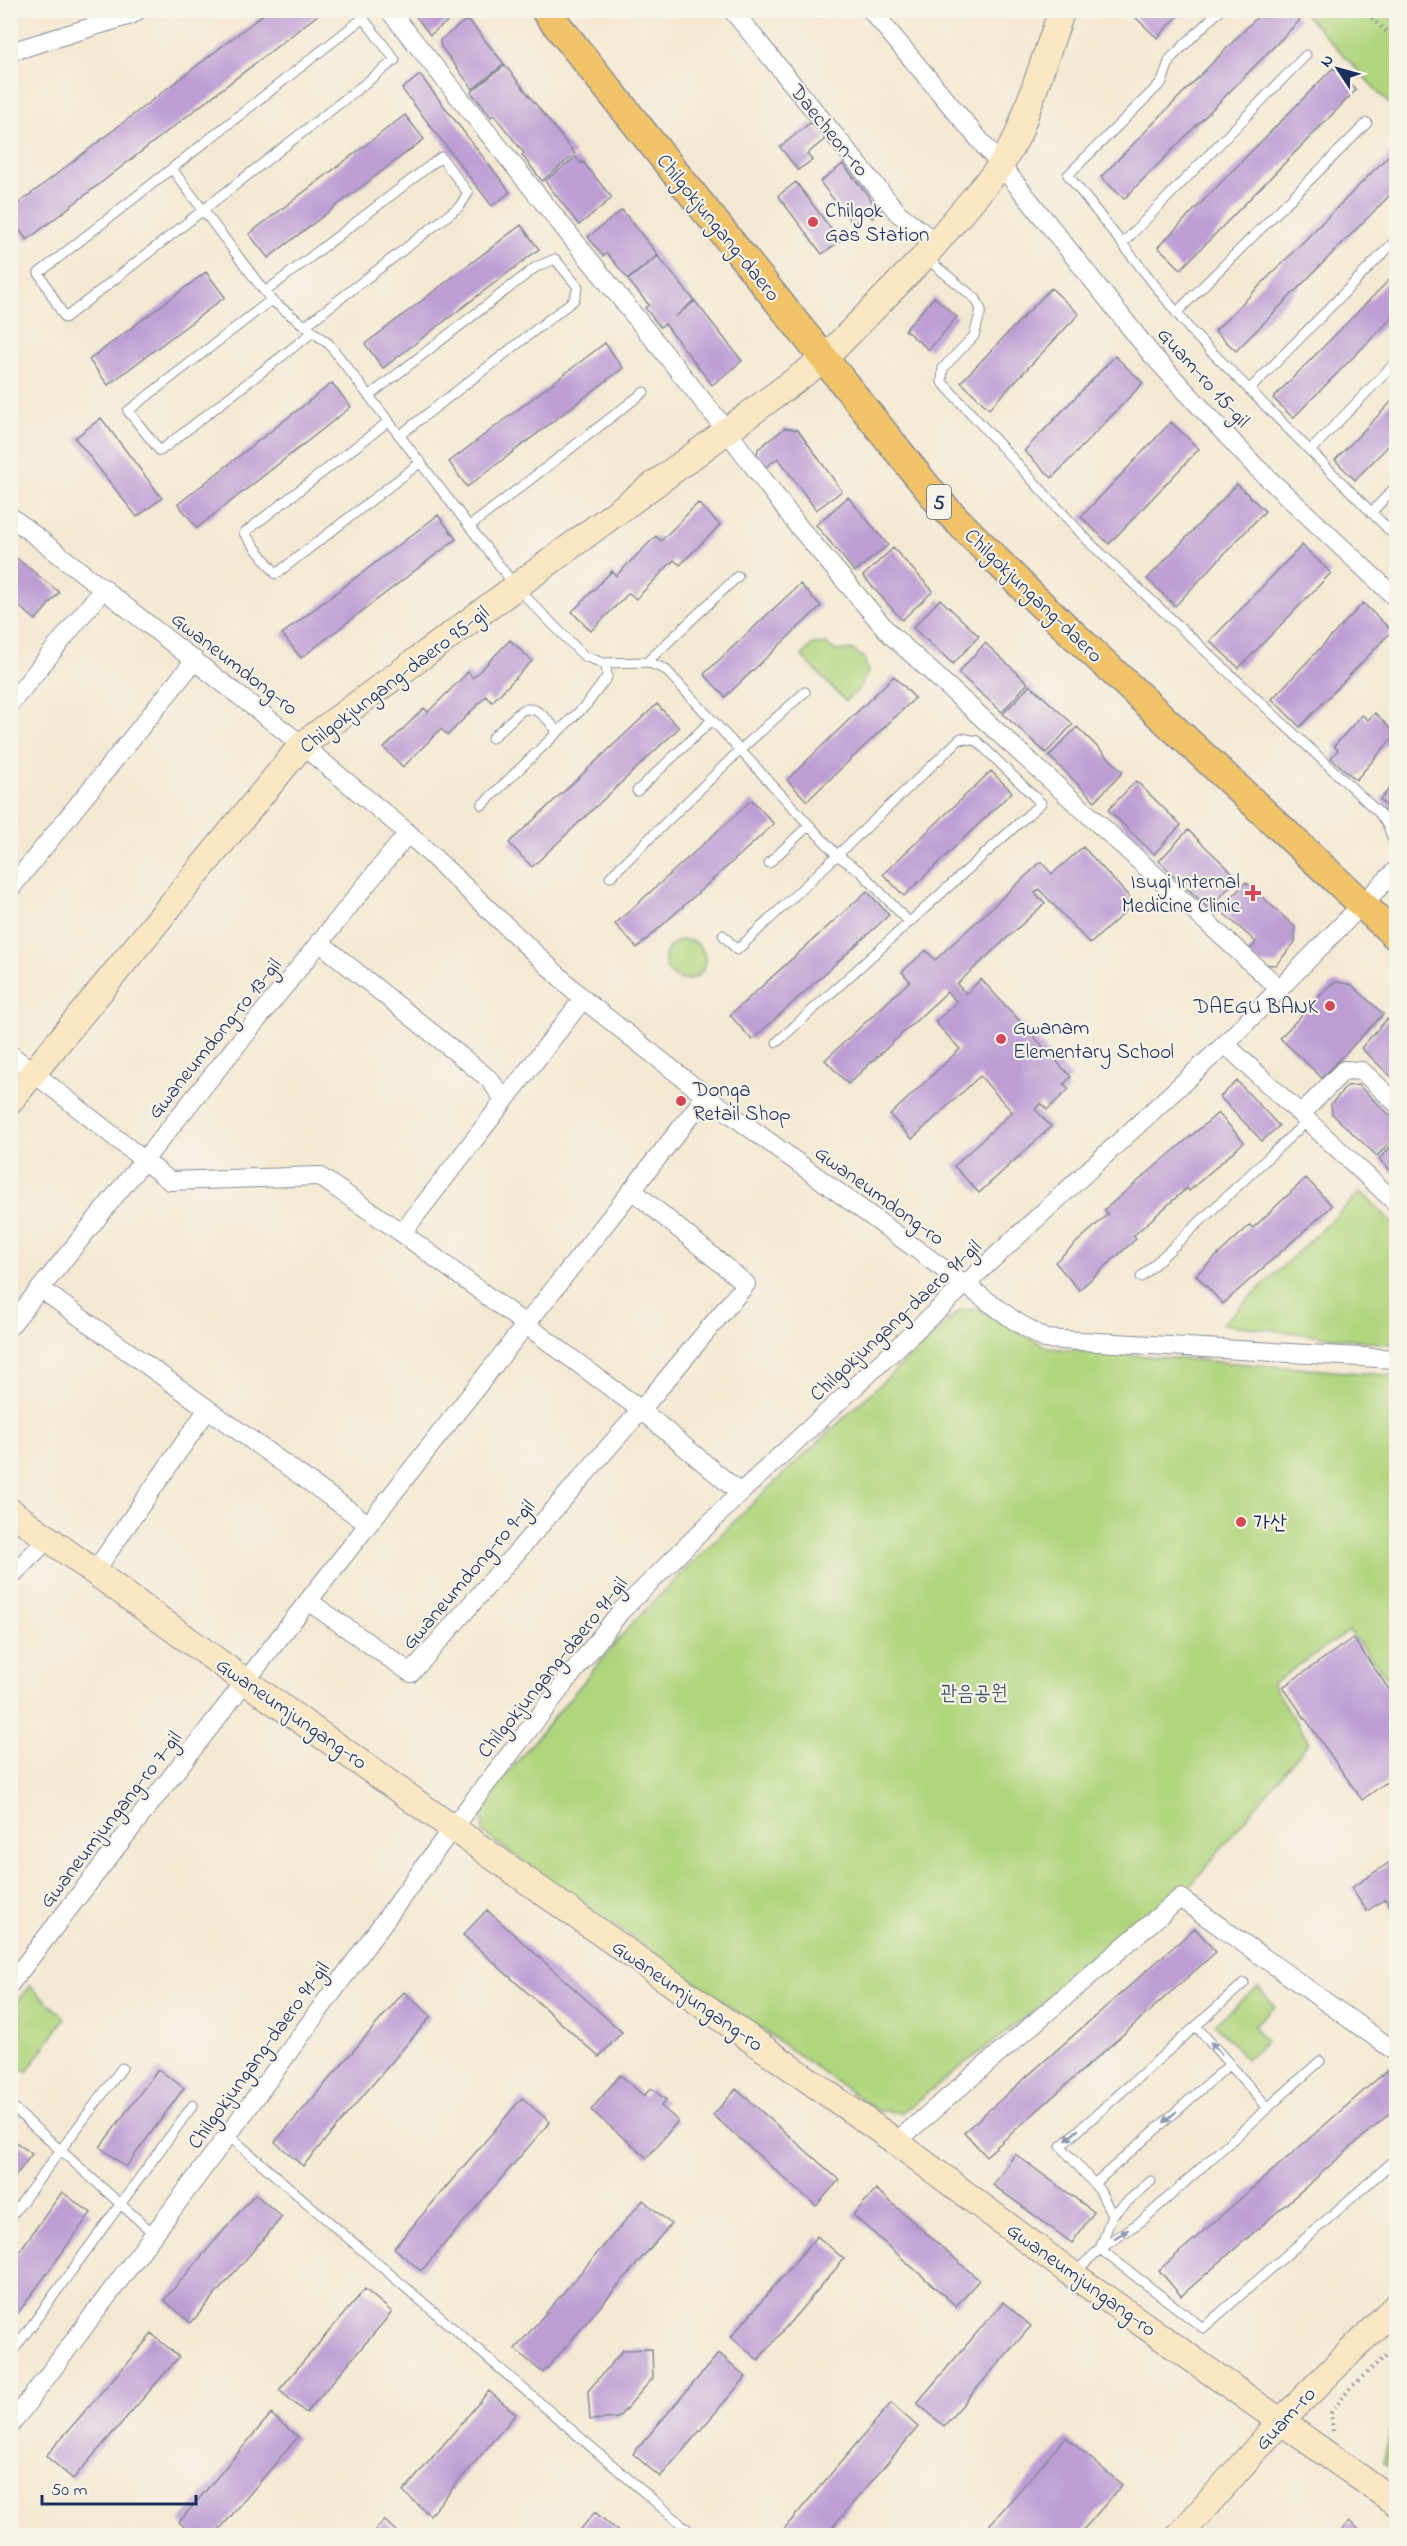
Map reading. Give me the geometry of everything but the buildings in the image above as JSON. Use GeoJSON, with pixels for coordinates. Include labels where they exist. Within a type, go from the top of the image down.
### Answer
{"type":"FeatureCollection","features":[{"type":"Feature","properties":{"kind":"main road"},"geometry":{"type":"LineString","coordinates":[[824,359],[930,250],[1000,167],[1018,135],[1062,10]]}},
{"type":"Feature","properties":{"kind":"main road","name":"Chilgokjungang-daero"},"geometry":{"type":"LineString","coordinates":[[556,14],[824,359],[939,502],[1029,593],[1396,936]]}},
{"type":"Feature","properties":{"kind":"main road","name":"Chilgokjungang-daero 95-gil"},"geometry":{"type":"LineString","coordinates":[[10,1101],[302,745],[824,359]]}},
{"type":"Feature","properties":{"kind":"main road","name":"Gwaneumjungang-ro"},"geometry":{"type":"LineString","coordinates":[[10,1511],[245,1681],[896,2142],[1072,2274],[1396,2503]]}},
{"type":"Feature","properties":{"kind":"main road","name":"Guam-ro"},"geometry":{"type":"LineString","coordinates":[[1179,2535],[1281,2421],[1396,2306]]}},
{"type":"Feature","properties":{"kind":"street"},"geometry":{"type":"LineString","coordinates":[[10,52],[131,15],[138,10]]}},
{"type":"Feature","properties":{"kind":"street"},"geometry":{"type":"LineString","coordinates":[[389,10],[727,431],[798,526],[890,634],[1280,989]]}},
{"type":"Feature","properties":{"kind":"street","name":"Daecheon-ro"},"geometry":{"type":"LineString","coordinates":[[732,10],[930,250]]}},
{"type":"Feature","properties":{"kind":"street"},"geometry":{"type":"LineString","coordinates":[[871,10],[1000,167]]}},
{"type":"Feature","properties":{"kind":"street","name":"Guam-ro 15-gil"},"geometry":{"type":"LineString","coordinates":[[1000,167],[1022,191],[1152,356],[1255,466],[1396,598]]}},
{"type":"Feature","properties":{"kind":"street","name":"Gwaneumdong-ro"},"geometry":{"type":"LineString","coordinates":[[10,516],[302,745],[408,833],[583,999],[706,1096],[966,1286],[1045,1339],[1396,1359]]}},
{"type":"Feature","properties":{"kind":"street"},"geometry":{"type":"LineString","coordinates":[[10,704],[104,588]]}},
{"type":"Feature","properties":{"kind":"street"},"geometry":{"type":"LineString","coordinates":[[10,889],[195,660]]}},
{"type":"Feature","properties":{"kind":"street","name":"Gwaneumdong-ro 13-gil"},"geometry":{"type":"LineString","coordinates":[[10,1326],[408,833]]}},
{"type":"Feature","properties":{"kind":"street","name":"Chilgokjungang-daero 91-gil"},"geometry":{"type":"LineString","coordinates":[[10,2426],[228,2135],[453,1827],[620,1612],[740,1493],[1225,1044],[1396,870]]}},
{"type":"Feature","properties":{"kind":"street"},"geometry":{"type":"LineString","coordinates":[[320,942],[489,1079],[504,1099]]}},
{"type":"Feature","properties":{"kind":"street"},"geometry":{"type":"LineString","coordinates":[[402,1233],[583,999]]}},
{"type":"Feature","properties":{"kind":"street"},"geometry":{"type":"LineString","coordinates":[[1225,1044],[1396,1203]]}},
{"type":"Feature","properties":{"kind":"street"},"geometry":{"type":"LineString","coordinates":[[10,1054],[170,1181],[319,1176],[402,1233],[641,1410],[740,1493]]}},
{"type":"Feature","properties":{"kind":"street"},"geometry":{"type":"LineString","coordinates":[[1304,1117],[1344,1070],[1362,1071],[1396,1103]]}},
{"type":"Feature","properties":{"kind":"street"},"geometry":{"type":"LineString","coordinates":[[245,1681],[706,1096]]}},
{"type":"Feature","properties":{"kind":"street","name":"Gwaneumdong-ro 9-gil"},"geometry":{"type":"LineString","coordinates":[[308,1601],[411,1673],[641,1410],[747,1284],[632,1190]]}},
{"type":"Feature","properties":{"kind":"street"},"geometry":{"type":"LineString","coordinates":[[41,1289],[368,1524]]}},
{"type":"Feature","properties":{"kind":"street"},"geometry":{"type":"LineString","coordinates":[[95,1571],[208,1409]]}},
{"type":"Feature","properties":{"kind":"street"},"geometry":{"type":"LineString","coordinates":[[10,1577],[49,1538]]}},
{"type":"Feature","properties":{"kind":"street","name":"Gwaneumjungang-ro 7-gil"},"geometry":{"type":"LineString","coordinates":[[10,1984],[245,1681]]}},
{"type":"Feature","properties":{"kind":"street"},"geometry":{"type":"LineString","coordinates":[[896,2142],[1180,1898],[1396,2052]]}},
{"type":"Feature","properties":{"kind":"lane"},"geometry":{"type":"LineString","coordinates":[[1220,10],[1170,59],[1162,82],[1068,175],[1191,331],[1396,537]]}},
{"type":"Feature","properties":{"kind":"lane"},"geometry":{"type":"LineString","coordinates":[[360,14],[395,60],[65,318],[39,273],[172,169],[360,14]]}},
{"type":"Feature","properties":{"kind":"lane"},"geometry":{"type":"LineString","coordinates":[[1122,244],[1306,55]]}},
{"type":"Feature","properties":{"kind":"lane"},"geometry":{"type":"LineString","coordinates":[[1176,313],[1367,123]]}},
{"type":"Feature","properties":{"kind":"lane"},"geometry":{"type":"LineString","coordinates":[[441,157],[468,193],[460,206],[309,329],[160,452],[128,411],[441,157]]}},
{"type":"Feature","properties":{"kind":"lane"},"geometry":{"type":"LineString","coordinates":[[172,169],[268,296],[329,344],[516,586],[584,656],[606,663],[647,662],[665,669],[837,855],[861,872],[909,922]]}},
{"type":"Feature","properties":{"kind":"lane"},"geometry":{"type":"LineString","coordinates":[[1249,390],[1396,240]]}},
{"type":"Feature","properties":{"kind":"lane"},"geometry":{"type":"LineString","coordinates":[[930,250],[976,299],[981,310],[980,322],[974,336],[943,368],[942,382],[1090,544],[1379,813],[1388,826],[1396,848]]}},
{"type":"Feature","properties":{"kind":"lane"},"geometry":{"type":"LineString","coordinates":[[369,396],[536,267],[555,259],[578,287],[574,300],[400,435]]}},
{"type":"Feature","properties":{"kind":"lane"},"geometry":{"type":"LineString","coordinates":[[1310,451],[1396,362]]}},
{"type":"Feature","properties":{"kind":"lane"},"geometry":{"type":"LineString","coordinates":[[470,526],[644,392]]}},
{"type":"Feature","properties":{"kind":"lane"},"geometry":{"type":"LineString","coordinates":[[389,421],[244,533],[276,574],[421,462]]}},
{"type":"Feature","properties":{"kind":"lane"},"geometry":{"type":"LineString","coordinates":[[1371,513],[1396,486]]}},
{"type":"Feature","properties":{"kind":"lane"},"geometry":{"type":"LineString","coordinates":[[647,662],[738,576]]}},
{"type":"Feature","properties":{"kind":"lane"},"geometry":{"type":"LineString","coordinates":[[482,805],[594,695],[607,676],[606,663]]}},
{"type":"Feature","properties":{"kind":"lane"},"geometry":{"type":"LineString","coordinates":[[610,877],[740,750],[805,692]]}},
{"type":"Feature","properties":{"kind":"lane"},"geometry":{"type":"LineString","coordinates":[[492,738],[522,710],[529,708],[537,709],[558,732]]}},
{"type":"Feature","properties":{"kind":"lane"},"geometry":{"type":"LineString","coordinates":[[637,791],[712,720]]}},
{"type":"Feature","properties":{"kind":"lane"},"geometry":{"type":"LineString","coordinates":[[723,935],[737,950],[961,738],[977,741],[1041,803],[777,1042]]}},
{"type":"Feature","properties":{"kind":"lane"},"geometry":{"type":"LineString","coordinates":[[769,863],[809,825]]}},
{"type":"Feature","properties":{"kind":"lane"},"geometry":{"type":"LineString","coordinates":[[1141,1277],[1304,1117]]}},
{"type":"Feature","properties":{"kind":"lane"},"geometry":{"type":"LineString","coordinates":[[1112,2215],[1094,2184],[1061,2146],[1244,1983]]}},
{"type":"Feature","properties":{"kind":"lane"},"geometry":{"type":"LineString","coordinates":[[1196,2026],[1268,2108]]}},
{"type":"Feature","properties":{"kind":"lane"},"geometry":{"type":"LineString","coordinates":[[1072,2274],[1100,2249],[1143,2220],[1320,2061]]}},
{"type":"Feature","properties":{"kind":"lane"},"geometry":{"type":"LineString","coordinates":[[1094,2184],[1230,2064]]}},
{"type":"Feature","properties":{"kind":"lane"},"geometry":{"type":"LineString","coordinates":[[10,2218],[122,2068]]}},
{"type":"Feature","properties":{"kind":"lane"},"geometry":{"type":"LineString","coordinates":[[10,2105],[154,2234]]}},
{"type":"Feature","properties":{"kind":"lane"},"geometry":{"type":"LineString","coordinates":[[10,2355],[193,2105]]}},
{"type":"Feature","properties":{"kind":"lane"},"geometry":{"type":"LineString","coordinates":[[228,2135],[695,2535]]}},
{"type":"Feature","properties":{"kind":"lane"},"geometry":{"type":"LineString","coordinates":[[1100,2249],[1203,2328],[1396,2159]]}},
{"type":"Feature","properties":{"kind":"lane"},"geometry":{"type":"LineString","coordinates":[[1100,2249],[1112,2215],[1151,2181]]}},
{"type":"Feature","properties":{"kind":"path"},"geometry":{"type":"LineString","coordinates":[[1363,10],[1396,38]]}},
{"type":"Feature","properties":{"kind":"path"},"geometry":{"type":"LineString","coordinates":[[1335,2438],[1331,2413],[1350,2388],[1396,2347]]}},
{"type":"Feature","properties":{"kind":"green space"},"geometry":{"type":"Polygon","coordinates":[[[1302,11],[1396,11],[1396,111],[1302,11]]]}},
{"type":"Feature","properties":{"kind":"green space"},"geometry":{"type":"Polygon","coordinates":[[[812,644],[826,644],[836,651],[853,650],[864,658],[868,672],[858,690],[845,701],[802,656],[812,644]]]}},
{"type":"Feature","properties":{"kind":"green space"},"geometry":{"type":"Polygon","coordinates":[[[685,940],[693,941],[699,946],[704,952],[704,968],[699,974],[693,979],[685,980],[677,979],[671,974],[666,968],[665,960],[666,952],[671,946],[677,941],[685,940]]]}},
{"type":"Feature","properties":{"kind":"green space"},"geometry":{"type":"Polygon","coordinates":[[[1361,1192],[1396,1226],[1396,1345],[1222,1324],[1361,1192]]]}},
{"type":"Feature","properties":{"kind":"green space","name":"관음공원"},"geometry":{"type":"Polygon","coordinates":[[[978,1309],[1048,1348],[1396,1376],[1396,1688],[1349,1631],[1272,1684],[1309,1742],[1180,1898],[901,2113],[875,2109],[483,1833],[481,1805],[634,1621],[758,1498],[960,1310],[978,1309]]]}},
{"type":"Feature","properties":{"kind":"green space"},"geometry":{"type":"Polygon","coordinates":[[[30,1986],[65,2018],[27,2072],[11,2061],[11,2010],[30,1986]]]}},
{"type":"Feature","properties":{"kind":"green space"},"geometry":{"type":"Polygon","coordinates":[[[1258,1987],[1275,2007],[1253,2026],[1266,2042],[1246,2059],[1215,2024],[1258,1987]]]}},
{"type":"Feature","properties":{"kind":"green space"},"geometry":{"type":"Polygon","coordinates":[[[1396,2409],[1396,2473],[1383,2463],[1396,2409]]]}},
{"type":"Feature","properties":{"kind":"place","name":"Chilgok Gas Station"},"geometry":{"type":"Point","coordinates":[813,222]}},
{"type":"Feature","properties":{"kind":"place","name":"Isugi Internal Medicine Clinic"},"geometry":{"type":"Point","coordinates":[1253,893]}},
{"type":"Feature","properties":{"kind":"place","name":"DAEGU BANK"},"geometry":{"type":"Point","coordinates":[1330,1006]}},
{"type":"Feature","properties":{"kind":"place","name":"Gwanam Elementary School"},"geometry":{"type":"Point","coordinates":[1001,1039]}},
{"type":"Feature","properties":{"kind":"place","name":"Donga Retail Shop"},"geometry":{"type":"Point","coordinates":[681,1101]}},
{"type":"Feature","properties":{"kind":"place","name":"가산"},"geometry":{"type":"Point","coordinates":[1241,1522]}}]}
